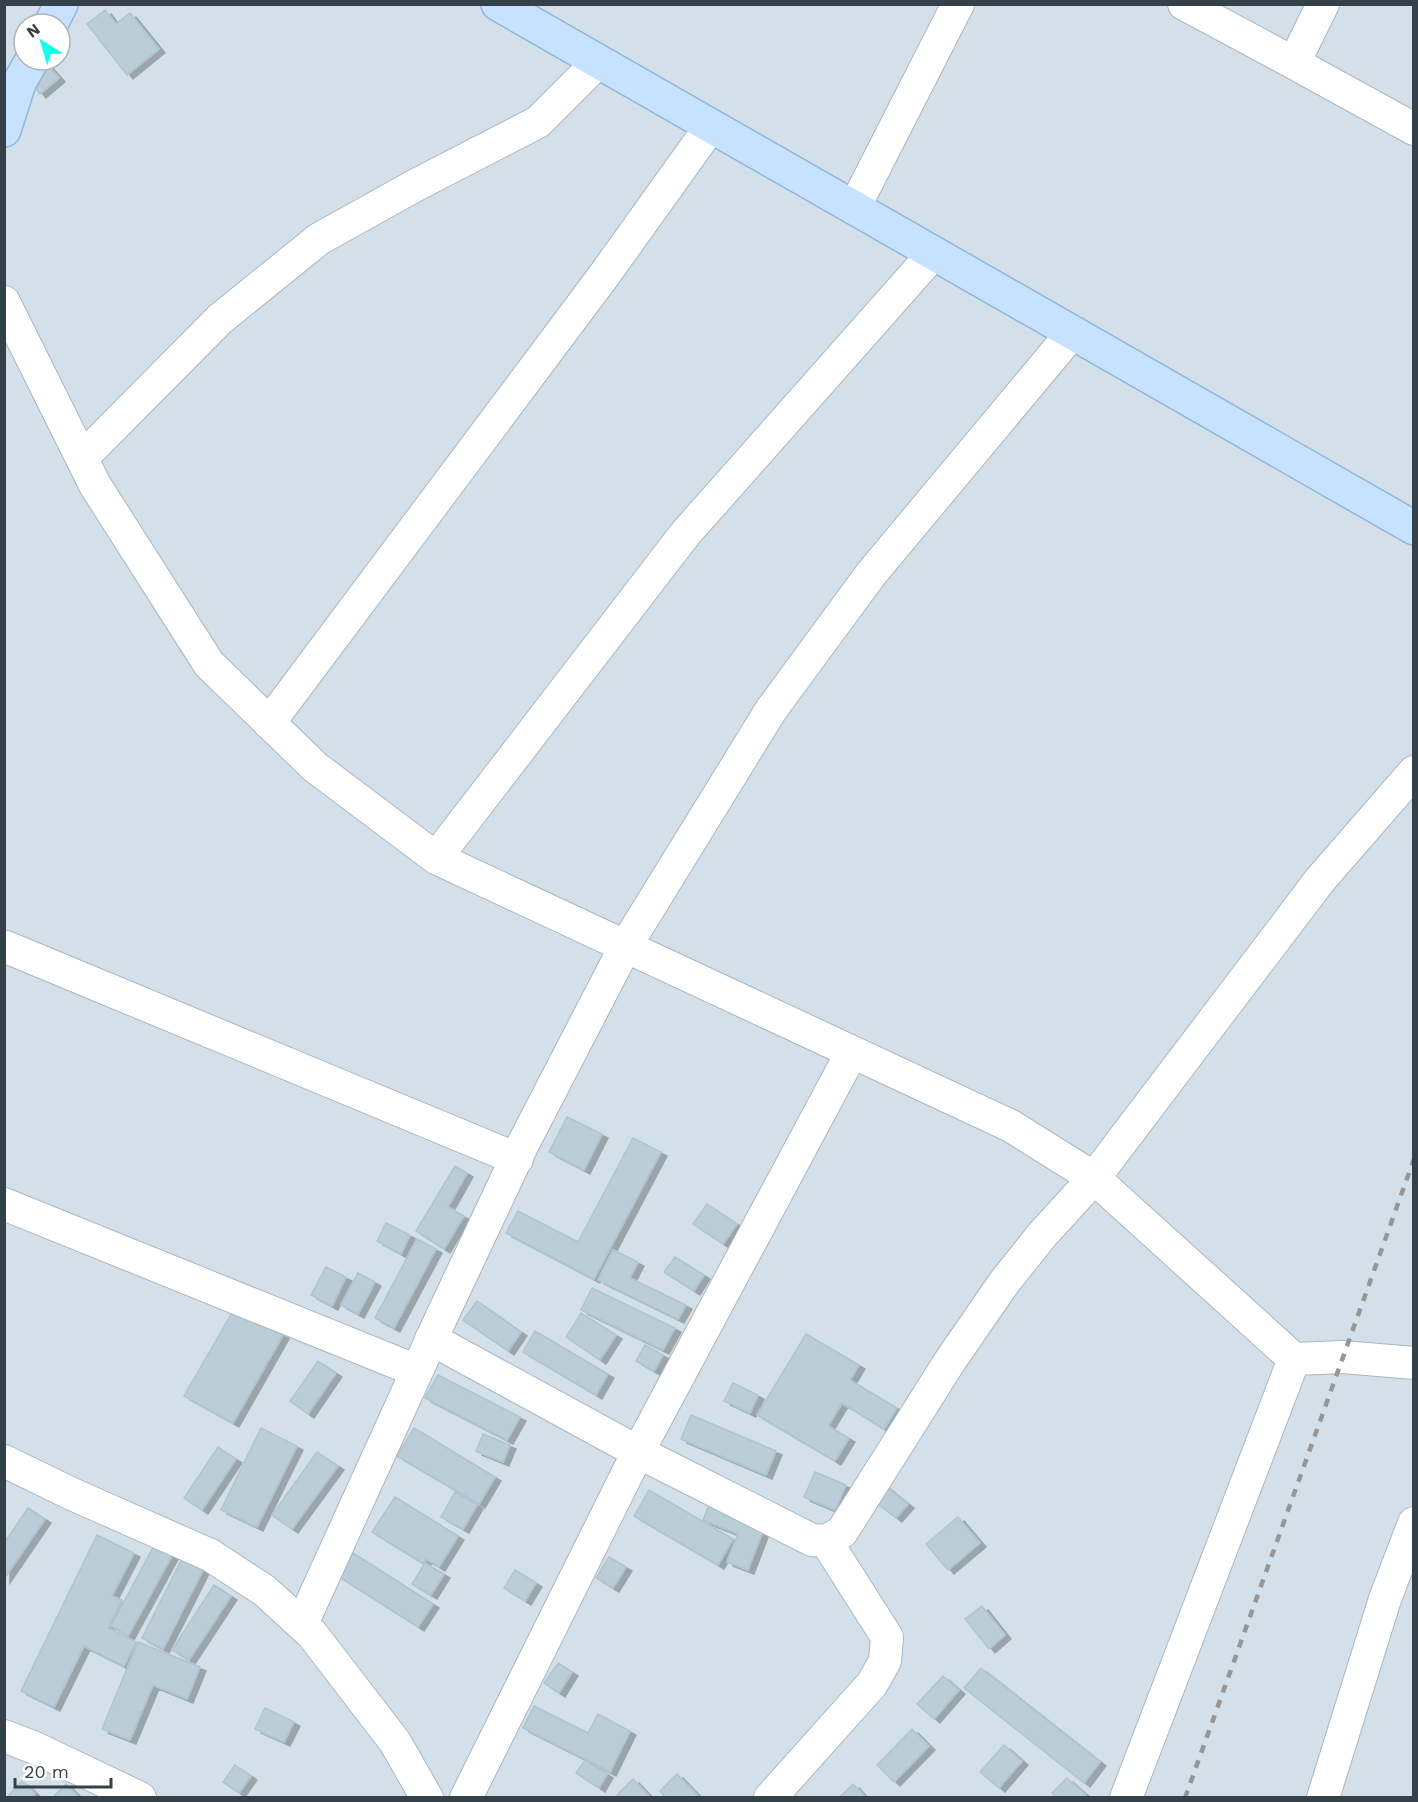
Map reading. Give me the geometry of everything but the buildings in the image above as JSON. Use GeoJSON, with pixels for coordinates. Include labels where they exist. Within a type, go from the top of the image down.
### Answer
{"type":"FeatureCollection","features":[{"type":"Feature","properties":{"kind":"street"},"geometry":{"type":"LineString","coordinates":[[498,4],[1413,528]]}},
{"type":"Feature","properties":{"kind":"street"},"geometry":{"type":"LineString","coordinates":[[854,208],[958,4]]}},
{"type":"Feature","properties":{"kind":"street"},"geometry":{"type":"LineString","coordinates":[[1184,4],[1413,129]]}},
{"type":"Feature","properties":{"kind":"street"},"geometry":{"type":"LineString","coordinates":[[1294,63],[1323,4]]}},
{"type":"Feature","properties":{"kind":"street"},"geometry":{"type":"LineString","coordinates":[[82,458],[220,319],[319,239],[416,185],[538,122],[598,62]]}},
{"type":"Feature","properties":{"kind":"street"},"geometry":{"type":"LineString","coordinates":[[4,130],[26,72]]}},
{"type":"Feature","properties":{"kind":"street"},"geometry":{"type":"LineString","coordinates":[[269,723],[605,274],[711,126]]}},
{"type":"Feature","properties":{"kind":"street"},"geometry":{"type":"LineString","coordinates":[[436,858],[685,534],[933,254]]}},
{"type":"Feature","properties":{"kind":"street"},"geometry":{"type":"LineString","coordinates":[[4,302],[95,485],[209,664],[315,767],[436,858],[1011,1126],[1094,1178],[1294,1359],[1343,1357],[1413,1363]]}},
{"type":"Feature","properties":{"kind":"street"},"geometry":{"type":"LineString","coordinates":[[302,1624],[431,1339],[517,1159],[625,947],[771,710],[871,574],[1072,333]]}},
{"type":"Feature","properties":{"kind":"street"},"geometry":{"type":"LineString","coordinates":[[431,1339],[638,1452],[812,1540],[826,1540],[842,1532],[950,1361],[1003,1284],[1042,1235],[1094,1178],[1320,880],[1413,772]]}},
{"type":"Feature","properties":{"kind":"street"},"geometry":{"type":"LineString","coordinates":[[6,947],[517,1159]]}},
{"type":"Feature","properties":{"kind":"street"},"geometry":{"type":"LineString","coordinates":[[466,1797],[638,1452],[852,1052]]}},
{"type":"Feature","properties":{"kind":"street"},"geometry":{"type":"LineString","coordinates":[[4,1204],[417,1371]]}},
{"type":"Feature","properties":{"kind":"street"},"geometry":{"type":"LineString","coordinates":[[1126,1797],[1294,1359]]}},
{"type":"Feature","properties":{"kind":"street"},"geometry":{"type":"LineString","coordinates":[[4,1461],[210,1555],[265,1591],[312,1634],[395,1742],[427,1797]]}},
{"type":"Feature","properties":{"kind":"street"},"geometry":{"type":"LineString","coordinates":[[1323,1797],[1385,1599],[1413,1523]]}},
{"type":"Feature","properties":{"kind":"street"},"geometry":{"type":"LineString","coordinates":[[770,1797],[872,1684],[885,1661],[887,1637],[826,1540]]}},
{"type":"Feature","properties":{"kind":"street"},"geometry":{"type":"LineString","coordinates":[[4,1736],[140,1797]]}},
{"type":"Feature","properties":{"kind":"shaded area"},"geometry":{"type":"Polygon","coordinates":[[[5,5],[1413,5],[1413,1797],[5,1798],[5,5]]]}},
{"type":"Feature","properties":{"kind":"railway"},"geometry":{"type":"LineString","coordinates":[[1185,1798],[1414,1159]]}}]}
